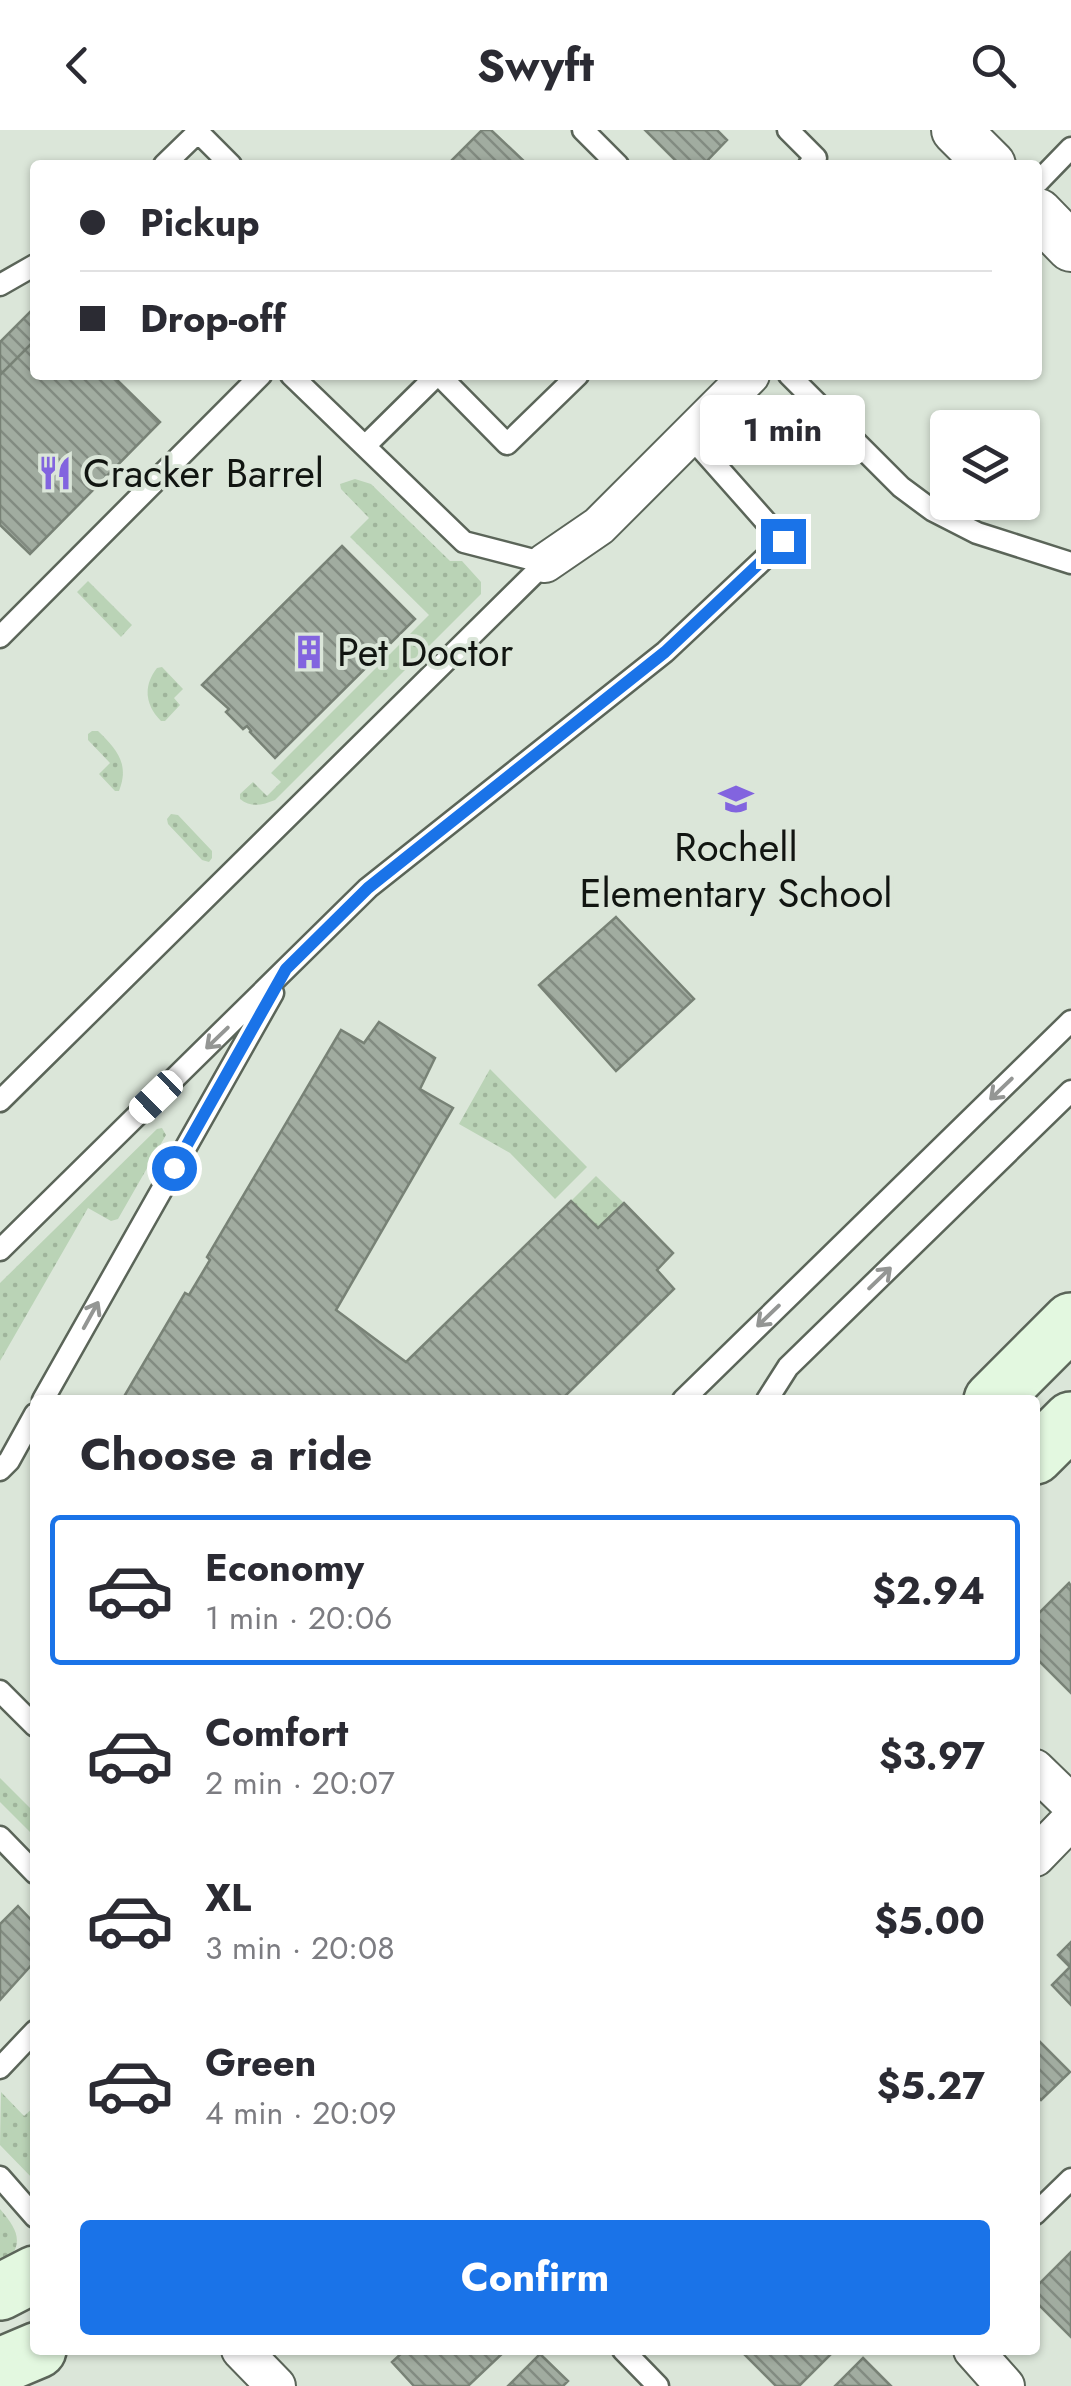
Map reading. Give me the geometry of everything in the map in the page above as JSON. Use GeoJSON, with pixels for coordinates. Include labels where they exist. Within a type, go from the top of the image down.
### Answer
{"type":"FeatureCollection","features":[{"type":"Feature","properties":{"kind":"main road"},"geometry":{"type":"LineString","coordinates":[[997,1395],[1071,1321]]}},
{"type":"Feature","properties":{"kind":"main road"},"geometry":{"type":"LineString","coordinates":[[1040,1451],[1071,1420]]}},
{"type":"Feature","properties":{"kind":"main road"},"geometry":{"type":"LineString","coordinates":[[0,2292],[30,2277]]}},
{"type":"Feature","properties":{"kind":"main road"},"geometry":{"type":"LineString","coordinates":[[0,2366],[30,2353]]}},
{"type":"Feature","properties":{"kind":"street"},"geometry":{"type":"LineString","coordinates":[[1042,217],[1071,247]]}},
{"type":"Feature","properties":{"kind":"street"},"geometry":{"type":"LineString","coordinates":[[545,563],[598,526],[745,380]]}},
{"type":"Feature","properties":{"kind":"street"},"geometry":{"type":"LineString","coordinates":[[1040,1774],[1071,1804]]}},
{"type":"Feature","properties":{"kind":"street"},"geometry":{"type":"LineString","coordinates":[[1040,1852],[1071,1820]]}},
{"type":"Feature","properties":{"kind":"street"},"geometry":{"type":"LineString","coordinates":[[246,2355],[276,2386]]}},
{"type":"Feature","properties":{"kind":"street"},"geometry":{"type":"LineString","coordinates":[[977,2355],[1005,2386]]}},
{"type":"Feature","properties":{"kind":"lane"},"geometry":{"type":"LineString","coordinates":[[583,130],[613,160]]}},
{"type":"Feature","properties":{"kind":"lane"},"geometry":{"type":"LineString","coordinates":[[788,130],[814,160]]}},
{"type":"Feature","properties":{"kind":"lane"},"geometry":{"type":"LineString","coordinates":[[169,160],[199,131],[226,160]]}},
{"type":"Feature","properties":{"kind":"lane"},"geometry":{"type":"LineString","coordinates":[[1042,178],[1071,148]]}},
{"type":"Feature","properties":{"kind":"lane"},"geometry":{"type":"LineString","coordinates":[[0,285],[30,267]]}},
{"type":"Feature","properties":{"kind":"lane"},"geometry":{"type":"LineString","coordinates":[[0,637],[256,380]]}},
{"type":"Feature","properties":{"kind":"lane"},"geometry":{"type":"LineString","coordinates":[[297,380],[464,542],[545,563]]}},
{"type":"Feature","properties":{"kind":"lane"},"geometry":{"type":"LineString","coordinates":[[365,446],[433,380]]}},
{"type":"Feature","properties":{"kind":"lane"},"geometry":{"type":"LineString","coordinates":[[443,380],[507,444],[573,380]]}},
{"type":"Feature","properties":{"kind":"lane"},"geometry":{"type":"LineString","coordinates":[[794,380],[902,488],[932,510],[977,533],[1071,562]]}},
{"type":"Feature","properties":{"kind":"lane"},"geometry":{"type":"LineString","coordinates":[[0,1250],[368,888],[665,652],[783,541],[690,435]]}},
{"type":"Feature","properties":{"kind":"lane"},"geometry":{"type":"LineString","coordinates":[[0,1102],[545,563]]}},
{"type":"Feature","properties":{"kind":"lane"},"geometry":{"type":"LineString","coordinates":[[46,1395],[286,969]]}},
{"type":"Feature","properties":{"kind":"lane"},"geometry":{"type":"LineString","coordinates":[[688,1395],[1071,1021]]}},
{"type":"Feature","properties":{"kind":"lane"},"geometry":{"type":"LineString","coordinates":[[770,1395],[788,1368],[1071,1092]]}},
{"type":"Feature","properties":{"kind":"lane"},"geometry":{"type":"LineString","coordinates":[[0,1470],[30,1423]]}},
{"type":"Feature","properties":{"kind":"lane"},"geometry":{"type":"LineString","coordinates":[[0,1691],[30,1721]]}},
{"type":"Feature","properties":{"kind":"lane"},"geometry":{"type":"LineString","coordinates":[[0,1837],[30,1868]]}},
{"type":"Feature","properties":{"kind":"lane"},"geometry":{"type":"LineString","coordinates":[[0,2068],[30,2036]]}},
{"type":"Feature","properties":{"kind":"lane"},"geometry":{"type":"LineString","coordinates":[[0,2178],[30,2211]]}},
{"type":"Feature","properties":{"kind":"lane"},"geometry":{"type":"LineString","coordinates":[[1040,2209],[1071,2179]]}},
{"type":"Feature","properties":{"kind":"lane"},"geometry":{"type":"LineString","coordinates":[[628,2355],[658,2386]]}},
{"type":"Feature","properties":{"kind":"green space"},"geometry":{"type":"Polygon","coordinates":[[[355,479],[371,484],[450,561],[462,561],[481,582],[481,594],[275,800],[248,804],[240,799],[240,794],[253,782],[267,796],[281,782],[271,773],[429,615],[350,537],[369,518],[341,489],[340,484],[355,479]]]}},
{"type":"Feature","properties":{"kind":"green space"},"geometry":{"type":"Polygon","coordinates":[[[88,581],[132,625],[121,637],[77,592],[88,581]]]}},
{"type":"Feature","properties":{"kind":"green space"},"geometry":{"type":"Polygon","coordinates":[[[162,667],[183,689],[174,698],[180,705],[165,721],[156,715],[148,695],[152,675],[162,667]]]}},
{"type":"Feature","properties":{"kind":"green space"},"geometry":{"type":"Polygon","coordinates":[[[92,731],[98,731],[119,757],[123,772],[119,791],[99,774],[110,763],[88,740],[92,731]]]}},
{"type":"Feature","properties":{"kind":"green space"},"geometry":{"type":"Polygon","coordinates":[[[171,814],[178,815],[212,851],[209,862],[202,860],[168,824],[171,814]]]}},
{"type":"Feature","properties":{"kind":"green space"},"geometry":{"type":"Polygon","coordinates":[[[490,1069],[587,1167],[555,1199],[510,1153],[459,1124],[490,1069]]]}},
{"type":"Feature","properties":{"kind":"green space"},"geometry":{"type":"Polygon","coordinates":[[[162,1128],[166,1135],[118,1219],[111,1221],[88,1208],[0,1361],[0,1283],[162,1128]]]}},
{"type":"Feature","properties":{"kind":"green space"},"geometry":{"type":"Polygon","coordinates":[[[596,1176],[624,1203],[598,1228],[571,1201],[596,1176]]]}},
{"type":"Feature","properties":{"kind":"green space"},"geometry":{"type":"Polygon","coordinates":[[[0,1778],[30,1808],[30,1832],[0,1802],[0,1778]]]}},
{"type":"Feature","properties":{"kind":"green space"},"geometry":{"type":"Polygon","coordinates":[[[1,2092],[24,2116],[30,2111],[30,2176],[0,2145],[1,2092]]]}},
{"type":"Feature","properties":{"kind":"green space"},"geometry":{"type":"Polygon","coordinates":[[[0,2209],[17,2239],[13,2253],[0,2268],[0,2209]]]}},
{"type":"Feature","properties":{"kind":"building"},"geometry":{"type":"Polygon","coordinates":[[[482,130],[491,130],[523,160],[452,160],[482,130]]]}},
{"type":"Feature","properties":{"kind":"building"},"geometry":{"type":"Polygon","coordinates":[[[645,130],[717,130],[727,140],[708,160],[675,160],[645,130]]]}},
{"type":"Feature","properties":{"kind":"building"},"geometry":{"type":"Polygon","coordinates":[[[30,312],[30,345],[0,375],[0,342],[30,312]]]}},
{"type":"Feature","properties":{"kind":"building","name":"Cracker Barrel"},"geometry":{"type":"Polygon","coordinates":[[[30,345],[30,380],[117,380],[160,422],[30,554],[0,525],[0,375],[30,345]]]}},
{"type":"Feature","properties":{"kind":"building","name":"Pet Doctor"},"geometry":{"type":"Polygon","coordinates":[[[342,546],[415,619],[275,758],[202,685],[342,546]]]}},
{"type":"Feature","properties":{"kind":"building"},"geometry":{"type":"Polygon","coordinates":[[[616,917],[694,999],[616,1071],[539,985],[616,917]]]}},
{"type":"Feature","properties":{"kind":"building"},"geometry":{"type":"Polygon","coordinates":[[[379,1022],[435,1058],[420,1089],[453,1108],[336,1310],[406,1362],[571,1201],[598,1228],[624,1203],[673,1253],[657,1270],[674,1289],[566,1395],[125,1395],[185,1293],[189,1295],[210,1260],[207,1257],[341,1030],[364,1043],[379,1022]]]}},
{"type":"Feature","properties":{"kind":"building"},"geometry":{"type":"Polygon","coordinates":[[[1069,1583],[1071,1693],[1040,1662],[1040,1612],[1069,1583]]]}},
{"type":"Feature","properties":{"kind":"building"},"geometry":{"type":"Polygon","coordinates":[[[18,1906],[30,1919],[30,1967],[0,2000],[0,1924],[18,1906]]]}},
{"type":"Feature","properties":{"kind":"building"},"geometry":{"type":"Polygon","coordinates":[[[1071,1942],[1071,2005],[1052,1985],[1070,1967],[1058,1955],[1071,1942]]]}},
{"type":"Feature","properties":{"kind":"building"},"geometry":{"type":"Polygon","coordinates":[[[1040,2042],[1070,2072],[1040,2099],[1040,2042]]]}},
{"type":"Feature","properties":{"kind":"building"},"geometry":{"type":"Polygon","coordinates":[[[1071,2252],[1071,2337],[1040,2306],[1040,2283],[1071,2252]]]}},
{"type":"Feature","properties":{"kind":"building"},"geometry":{"type":"Polygon","coordinates":[[[400,2355],[501,2355],[468,2386],[414,2386],[392,2362],[400,2355]]]}},
{"type":"Feature","properties":{"kind":"building"},"geometry":{"type":"Polygon","coordinates":[[[539,2355],[568,2381],[563,2386],[508,2386],[539,2355]]]}},
{"type":"Feature","properties":{"kind":"building"},"geometry":{"type":"Polygon","coordinates":[[[745,2355],[830,2355],[799,2386],[776,2386],[745,2355]]]}},
{"type":"Feature","properties":{"kind":"building"},"geometry":{"type":"Polygon","coordinates":[[[863,2358],[891,2386],[835,2386],[863,2358]]]}},
{"type":"Feature","properties":{"kind":"place","name":"Cracker Barrel"},"geometry":{"type":"Point","coordinates":[55,473]}},
{"type":"Feature","properties":{"kind":"place","name":"Pet Doctor"},"geometry":{"type":"Point","coordinates":[309,652]}},
{"type":"Feature","properties":{"kind":"place","name":"Rochell Elementary School"},"geometry":{"type":"Point","coordinates":[736,799]}},
{"type":"Feature","properties":{"kind":"route"},"geometry":{"type":"LineString","coordinates":[[174,1168],[286,969],[368,888],[665,652],[783,541]]}}]}
